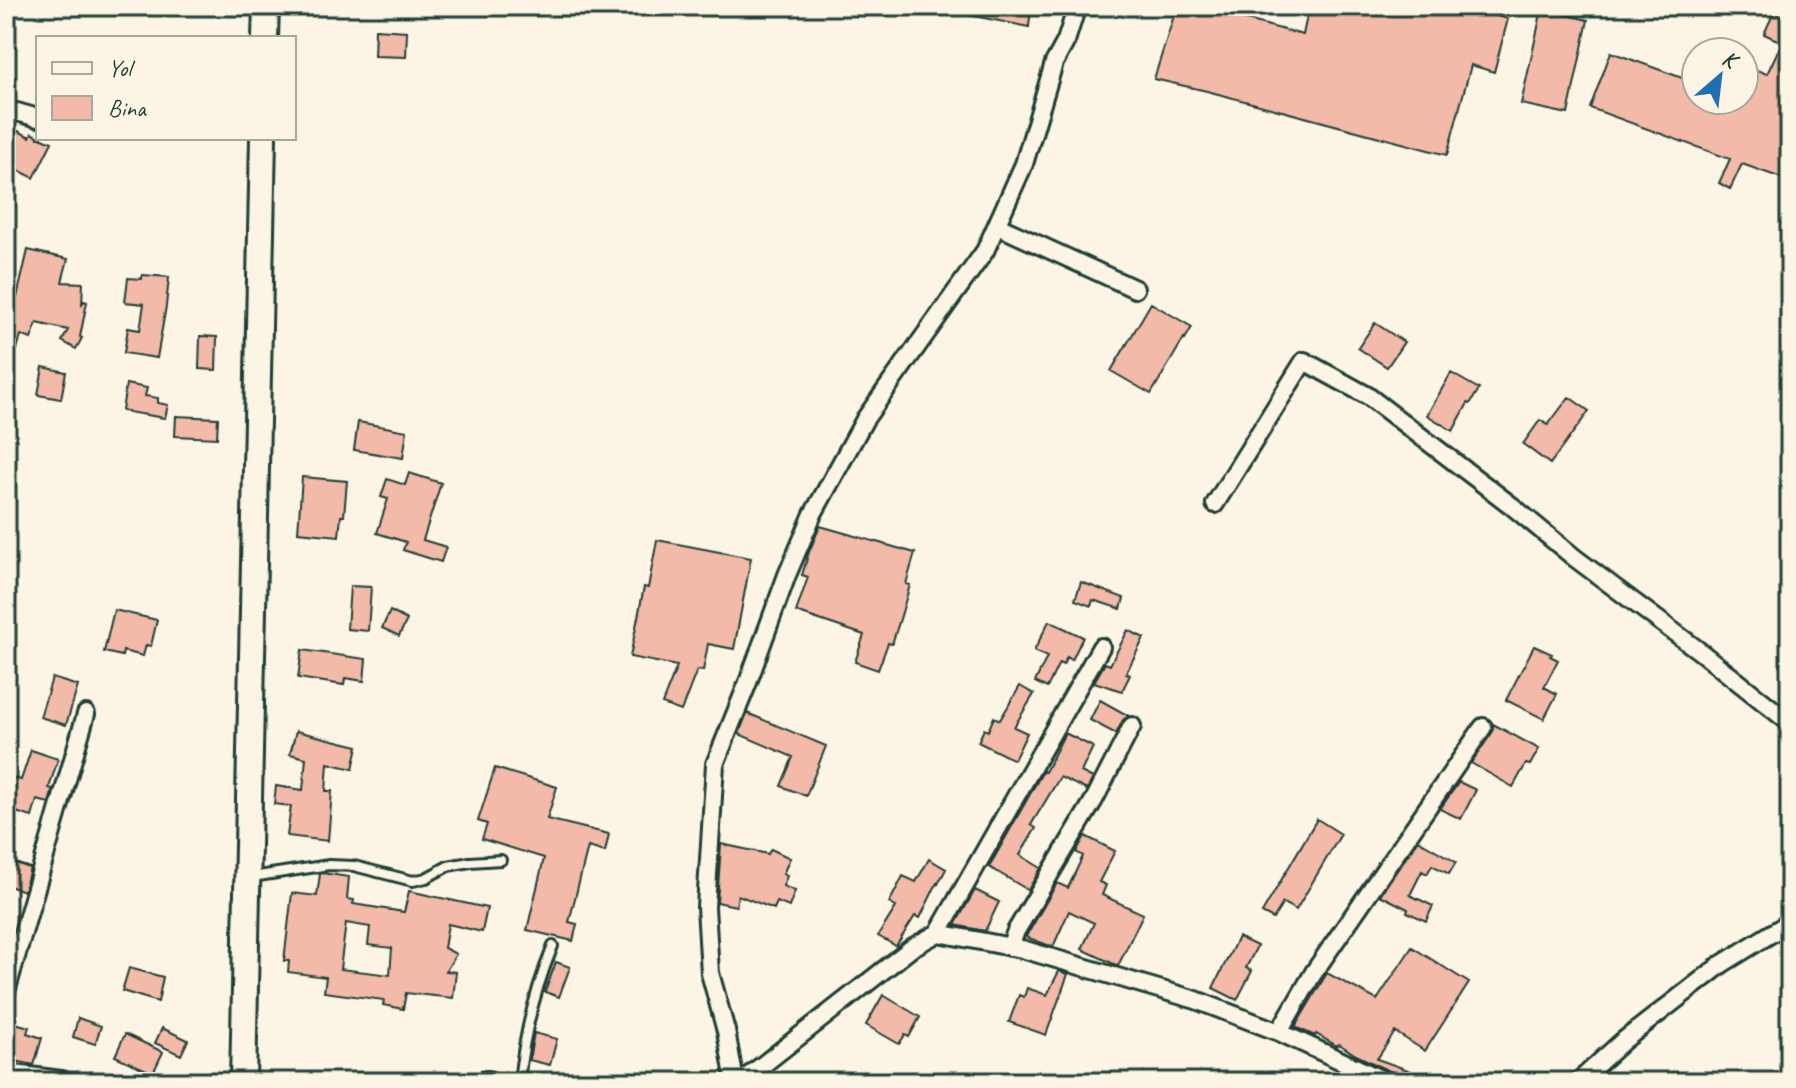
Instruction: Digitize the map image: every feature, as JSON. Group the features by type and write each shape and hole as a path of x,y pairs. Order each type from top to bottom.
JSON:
{"main road":[{"path":"265,36 266,6"},
{"path":"243,1082 263,140"}],"street":[{"path":"735,1082 726,1031 710,973 706,907 715,764 813,514 865,419 985,251 998,226 1024,164 1054,63 1066,41 1077,6"},
{"path":"17,112 36,117"},
{"path":"998,226 1135,289"},
{"path":"1215,504 1304,361 1368,396 1790,723"},
{"path":"741,1082 913,947 938,933 1101,647"},
{"path":"6,992 86,714"},
{"path":"1010,947 1016,931 1094,800 1132,726"},
{"path":"1279,1032 1314,972 1483,727"},
{"path":"1578,1082 1623,1041 1722,964 1790,922"},
{"path":"938,933 1022,949 1196,1000 1279,1032 1387,1082"},
{"path":"6,1075 61,1082"}],"lane":[{"path":"247,878 329,865 354,866 413,881 448,866 501,860"},
{"path":"519,1082 528,1021 539,980 553,946"}],"building":[{"path":"953,6 1031,6 1029,27 953,12"},
{"path":"1177,6 1195,6 1303,35 1309,6 1460,6 1508,19 1494,72 1471,65 1447,155 1154,79"},
{"path":"1542,9 1588,20 1568,114 1521,104"},
{"path":"1774,12 1790,19 1790,181 1742,164 1730,189 1719,183 1730,159 1590,108 1611,52 1680,77 1680,116 1760,116 1760,71 1767,74 1782,42 1764,34"},
{"path":"375,29 407,31 406,57 374,56"},
{"path":"6,125 30,137 32,133 36,135 36,140 52,142 34,178 16,169 6,190"},
{"path":"28,250 68,259 62,282 83,283 82,304 87,302 82,338 76,349 62,341 68,330 37,323 31,339 21,335 10,374 6,374 6,292 17,297"},
{"path":"142,275 169,277 157,358 124,353 128,328 140,330 144,304 125,302 128,278 142,279"},
{"path":"1151,303 1192,327 1151,394 1111,371"},
{"path":"1375,323 1404,342 1387,367 1358,348"},
{"path":"200,336 217,337 216,370 199,369"},
{"path":"43,367 66,372 61,399 38,395"},
{"path":"1451,373 1479,389 1453,431 1427,415"},
{"path":"126,384 147,388 145,396 158,398 158,403 168,405 165,418 122,411"},
{"path":"1569,397 1589,411 1550,464 1523,444 1540,420 1548,425"},
{"path":"176,416 218,418 217,438 175,436"},
{"path":"358,422 407,431 403,458 354,450"},
{"path":"409,473 441,483 423,540 446,547 441,562 403,550 406,542 377,533 388,499 381,497 387,479 405,485"},
{"path":"302,477 347,481 339,536 298,532"},
{"path":"820,526 915,553 900,619 892,644 888,643 878,670 855,662 864,635 796,612 808,577 802,575"},
{"path":"657,540 751,558 734,649 708,644 703,671 697,670 681,711 662,704 677,666 630,657"},
{"path":"1081,582 1124,598 1121,609 1093,600 1091,606 1075,600"},
{"path":"350,586 371,587 368,631 347,629"},
{"path":"114,610 157,620 151,646 146,645 143,656 123,651 122,656 104,652"},
{"path":"390,611 407,620 399,636 382,628"},
{"path":"1049,621 1083,637 1072,660 1067,657 1063,665 1059,663 1047,688 1035,682 1047,657 1034,651"},
{"path":"1128,630 1144,638 1126,673 1130,675 1122,691 1094,682 1105,663 1110,665"},
{"path":"1534,646 1558,660 1544,687 1557,694 1544,719 1506,700"},
{"path":"302,650 366,659 364,681 345,678 344,685 298,678"},
{"path":"52,678 78,686 66,725 40,717"},
{"path":"1020,686 1034,694 1014,727 1027,733 1014,760 978,742 984,729 988,731 994,717 1000,720"},
{"path":"1100,700 1129,716 1123,720 1116,734 1090,720"},
{"path":"747,713 826,746 806,796 781,786 793,757 739,734"},
{"path":"1493,724 1539,749 1513,787 1471,763 1492,733"},
{"path":"296,731 358,746 353,769 328,763 326,791 332,791 328,841 287,836 291,806 274,804 276,786 303,790 306,758 290,754"},
{"path":"1065,733 1093,747 1081,772 1093,778 1087,790 1060,777 1031,825 1036,828 1020,855 1041,868 1028,890 989,867"},
{"path":"31,750 58,759 49,788 53,789 49,803 37,800 32,817 6,809 6,776 21,780"},
{"path":"495,768 557,787 547,819 609,834 605,852 588,847 569,922 577,924 573,941 527,930 544,858 482,839 487,824 478,821"},
{"path":"1459,782 1476,790 1461,819 1440,809"},
{"path":"1317,819 1341,834 1296,910 1283,903 1273,919 1262,913"},
{"path":"1085,836 1115,851 1099,882 1106,885 1102,895 1143,914 1118,966 1082,949 1094,923 1069,911 1053,947 1026,937 1057,883 1068,888 1083,856 1076,852"},
{"path":"1418,840 1456,862 1449,874 1432,865 1427,874 1422,871 1410,895 1433,906 1426,921 1380,895"},
{"path":"721,844 768,854 771,849 790,858 783,874 787,876 783,886 795,891 789,907 777,902 774,909 738,895 736,906 717,902"},
{"path":"929,859 946,869 920,918 915,916 896,946 878,936 896,907 889,903 903,876 916,882"},
{"path":"6,860 30,868 24,891 6,885"},
{"path":"320,874 349,877 347,899 354,900 353,904 404,912 409,891 487,908 482,932 448,924 444,948 456,954 446,971 456,972 453,998 406,993 403,1009 383,1005 384,1000 324,992 326,977 288,972 289,961 284,961 292,893 317,896","holes":["346,923 370,927 368,945 392,948 390,975 340,969"]},
{"path":"975,890 999,902 985,931 955,925"},
{"path":"1238,937 1257,946 1246,968 1252,971 1237,1000 1213,988"},
{"path":"1412,947 1469,983 1425,1051 1395,1032 1377,1059 1411,1071 1406,1082 1398,1082 1392,1072 1339,1044 1337,1046 1295,1027 1327,973 1377,1000"},
{"path":"556,962 570,967 559,997 545,992"},
{"path":"129,968 163,977 158,1002 122,991"},
{"path":"1059,971 1068,974 1046,1035 1009,1022 1019,995 1024,997 1027,988 1047,995"},
{"path":"883,995 920,1017 909,1037 905,1035 899,1044 866,1025"},
{"path":"78,1018 101,1026 95,1044 73,1037"},
{"path":"15,1023 29,1027 27,1033 42,1038 34,1065 6,1059"},
{"path":"162,1028 188,1040 181,1055 155,1043"},
{"path":"534,1033 557,1039 550,1065 529,1060"},
{"path":"125,1034 163,1052 153,1073 115,1056"}]}
